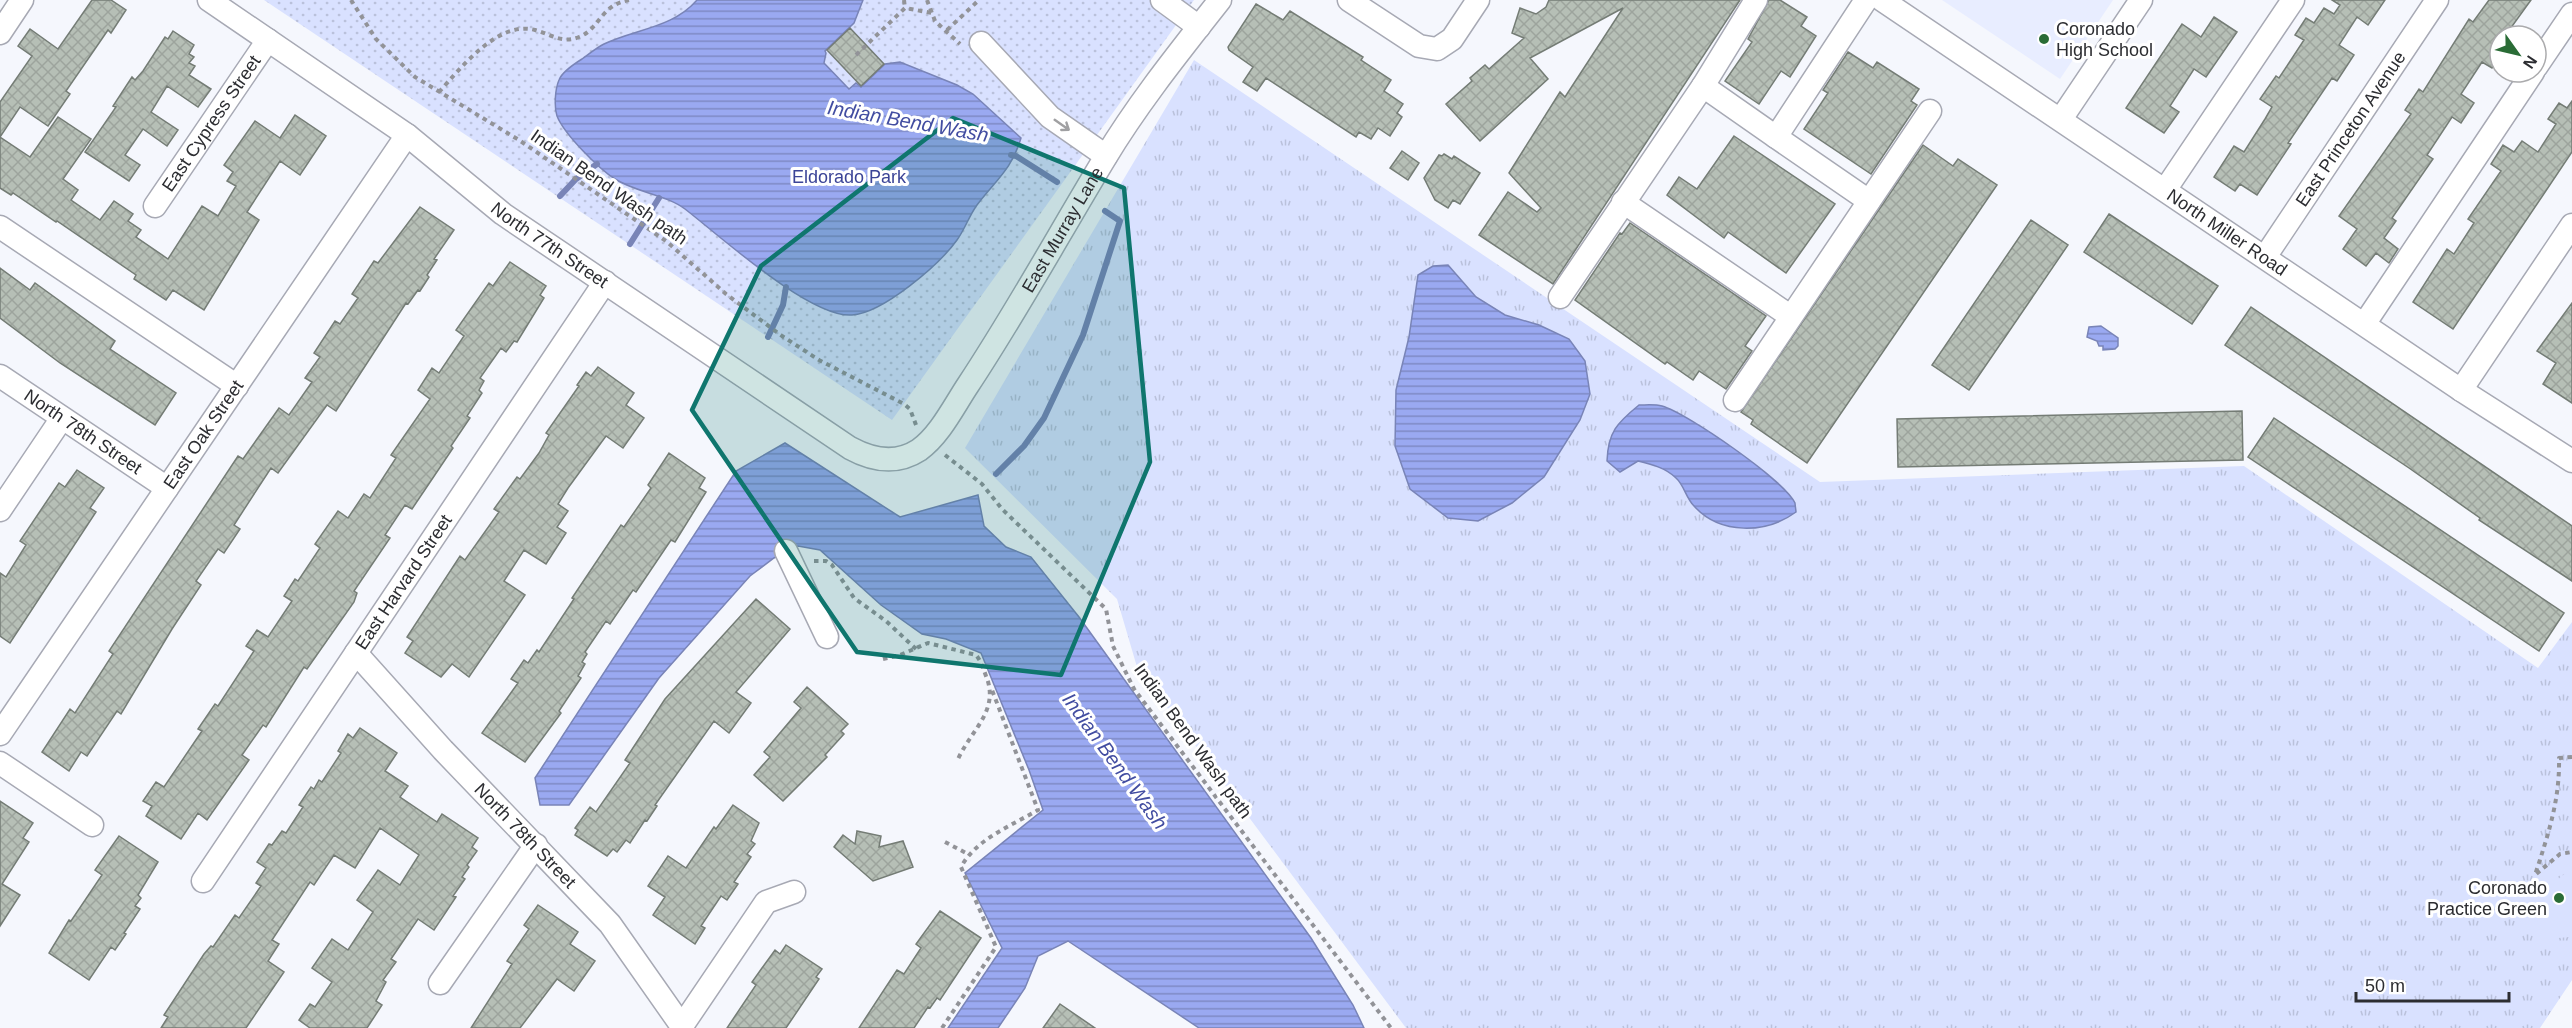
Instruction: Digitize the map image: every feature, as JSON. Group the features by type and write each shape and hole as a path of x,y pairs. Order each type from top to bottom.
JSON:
{"street":[{"path":"0,33 22,0"},
{"name":"North 77th Street","path":"208,0 407,135 503,214 850,448 866,457 880,459 905,456"},
{"path":"1162,0 1199,27"},
{"name":"East Murray Lane","path":"905,456 928,442 953,407 1019,306 1106,156 1220,0"},
{"path":"1349,0 1419,46 1437,49 1452,39 1478,0"},
{"path":"1560,297 1703,86 1756,0"},
{"path":"1776,137 1866,0"},
{"name":"North Miller Road","path":"1882,0 2365,323 2461,390 2569,452"},
{"path":"2061,119 2141,0"},
{"path":"2165,190 2293,0"},
{"name":"East Princeton Avenue","path":"2265,257 2437,0"},
{"path":"2548,49 2572,14"},
{"name":"East Cypress Street","path":"155,206 268,40"},
{"path":"981,43 1050,117 1106,156"},
{"path":"2365,323 2525,84"},
{"path":"1703,86 1869,201"},
{"path":"1735,400 1790,315 1930,111"},
{"name":"East Oak Street","path":"0,734 407,135"},
{"path":"1623,202 1790,315"},
{"path":"2461,390 2572,225"},
{"path":"0,227 237,386"},
{"name":"East Harvard Street","path":"202,881 605,282"},
{"name":"North 78th Street","path":"0,376 167,488"},
{"path":"0,510 62,418"},
{"path":"790,561 827,637"},
{"name":"North 78th Street","path":"356,653 443,750 610,924 682,1027"},
{"path":"0,763 93,825"},
{"path":"440,983 536,845"},
{"path":"682,1027 766,902 794,892"}],"path":[{"name":"Indian Bend Wash path","path":"351,0 376,39 415,77 519,140 666,241 726,294 782,336 819,360 904,404 910,409 917,428"},
{"path":"439,92 481,47 502,34 526,28 563,40 579,37 617,2 629,0"},
{"path":"904,0 906,8"},
{"path":"947,30 979,0"},
{"path":"906,8 932,13"},
{"path":"856,56 906,8"},
{"name":"Indian Bend Wash path","path":"945,455 982,484 1002,509 1106,609 1113,646 1134,689 1391,1028"},
{"path":"790,561 826,561 832,565 854,598 886,621 916,649"},
{"path":"883,659 928,643 976,655 992,690 1038,810 980,844 968,854 961,867 996,947 942,1028"},
{"path":"957,759 989,707 992,690"},
{"path":"2572,757 2559,758 2560,785 2554,819 2535,875 2560,854 2572,852"},
{"path":"945,842 968,854"}],"highlighted area":[{"path":"953,118 1124,188 1150,462 1061,675 857,652 692,410 761,266"}],"shaded area":[{"name":"Coronado High School","path":"1942,0 2113,0 2060,79"}],"green space":[{"name":"Eldorado Park","path":"264,0 1194,0 892,420"},
{"path":"1194,60 1820,482 2244,466 2538,668 2572,622 2572,980 2540,1028 1406,1028 1137,667 1117,599 965,448"},
{"name":"Coronado Practice Green","path":"2572,870 2572,934 2569,937 2558,938 2539,927 2537,920 2541,905 2549,891 2559,878"}],"water":[{"path":"697,0 863,0 854,23 825,51 824,63 849,89 856,83 861,87 885,64 900,62 957,85 973,94 1021,138 1003,174 977,205 957,240 924,274 894,297 865,312 852,315 834,312 813,304 766,273 678,204 632,187 608,174 591,159 561,123 557,116 555,103 559,80 565,71 601,46 677,17"},
{"path":"1448,265 1476,297 1505,315 1539,325 1569,339 1585,361 1590,394 1580,420 1544,477 1512,503 1478,521 1448,518 1410,489 1395,446 1396,390 1409,337 1418,275 1433,266"},
{"path":"2101,326 2118,338 2118,346 2115,349 2103,350 2103,346 2099,346 2097,341 2087,337 2089,327"},
{"path":"1639,405 1662,406 1712,434 1773,479 1795,503 1796,512 1771,524 1757,527 1730,526 1705,515 1691,503 1679,481 1663,469 1638,461 1620,472 1607,461 1609,443 1619,423"},
{"path":"785,443 900,517 978,495 984,526 1006,547 1031,557 1079,617 1311,938 1353,1005 1364,1028 1199,1028 1068,941 1038,956 1025,988 998,1028 948,1028 1002,948 965,873 1043,810 981,653 946,639 922,634 881,605 820,550 798,546 774,558 750,576 659,678 569,805 540,805 535,778 736,471"}],"building":[{"path":"92,0 111,0 126,10 111,33 108,30 66,91 70,94 48,126 20,107 0,137 0,102 32,56 18,46 30,29 58,49"},
{"path":"1549,0 1740,0 1553,284 1479,235 1508,192 1537,212 1541,208 1509,173 1560,92 1565,97 1623,8 1530,58 1548,79 1480,141 1446,104 1472,81 1470,78 1485,65 1489,69 1524,38 1512,33 1520,8 1536,14 1546,7"},
{"path":"1769,0 1780,0 1807,17 1801,26 1816,36 1790,77 1781,71 1759,104 1725,81 1752,42 1748,39"},
{"path":"2332,0 2385,0 2368,25 2357,17 2339,45 2354,55 2337,81 2332,78 2288,143 2291,144 2257,195 2240,184 2235,191 2214,177 2234,146 2244,152 2272,107 2260,99 2276,76 2279,78 2304,40 2295,35 2306,18 2314,23 2324,8 2334,14 2340,5"},
{"path":"2489,0 2531,0 2514,24 2488,24 2488,66 2482,62 2461,94 2474,103 2461,123 2452,117 2427,155 2433,159 2392,218 2396,221 2384,238 2398,249 2389,263 2376,253 2366,266 2343,249 2357,229 2339,216 2411,114 2405,110 2419,89 2423,92 2469,19 2473,22"},
{"path":"1256,4 1283,20 1290,11 1363,57 1361,60 1391,80 1384,91 1403,104 1397,113 1402,117 1390,136 1378,128 1371,139 1359,132 1356,137 1266,78 1257,91 1243,82 1253,67 1228,47"},
{"path":"2214,17 2237,32 2206,77 2194,69 2170,106 2179,112 2164,133 2126,108 2182,24 2201,37"},
{"path":"850,28 884,64 861,86 827,50"},
{"path":"173,31 194,45 189,54 194,57 189,63 195,66 189,75 211,89 198,107 167,86 151,112 178,130 167,146 143,129 125,155 140,165 129,181 85,152 116,107 113,106 132,77 135,80 165,37 168,39"},
{"path":"1848,52 1873,68 1877,62 1919,89 1911,101 1917,105 1871,174 1804,129 1828,93 1823,90"},
{"path":"2572,101 2572,152 2453,329 2413,302 2447,249 2454,254 2474,223 2468,219 2501,171 2491,164 2503,145 2514,152 2522,141 2538,152 2556,124 2548,119 2559,103 2567,108"},
{"path":"295,115 326,136 300,175 280,161 247,212 259,220 204,310 173,290 166,300 134,279 136,275 57,221 13,193 11,195 0,188 0,137 30,157 58,117 91,139 63,179 78,190 71,200 100,220 114,201 133,214 128,221 141,230 136,237 168,259 202,206 218,216 236,186 227,181 233,172 224,165 255,121 280,138"},
{"path":"1734,136 1835,204 1786,273 1728,232 1724,238 1667,195 1679,177 1697,189"},
{"path":"1923,145 1953,166 1958,159 1997,185 1807,463 1751,424 1753,420 1741,412"},
{"path":"1402,151 1419,163 1408,180 1390,168"},
{"path":"1444,154 1452,159 1454,156 1480,173 1460,204 1453,200 1448,208 1435,200 1424,178 1439,155"},
{"path":"420,207 454,230 434,259 437,260 427,275 429,277 420,291 418,290 408,304 406,303 336,411 327,405 278,473 271,468 234,525 240,529 224,553 218,549 196,581 201,585 121,714 117,711 87,756 81,752 69,771 42,752 70,709 75,713 113,654 109,651 238,456 243,459 279,408 289,415 312,382 305,378 320,357 314,353 335,321 340,324 358,298 352,294 374,261 378,263"},
{"path":"2109,214 2218,286 2192,324 2084,252"},
{"path":"2031,220 2068,245 1969,390 1932,365"},
{"path":"1630,223 1766,316 1745,346 1752,351 1726,389 1699,371 1693,380 1667,362 1665,364 1575,300 1620,233 1622,234"},
{"path":"510,262 546,286 540,295 544,298 517,342 514,341 506,352 501,348 480,378 484,381 479,390 482,393 467,416 470,418 451,446 453,448 412,509 405,505 385,535 390,538 354,591 357,593 354,602 307,669 304,667 266,727 263,725 242,755 249,760 207,820 198,813 181,839 146,816 152,806 143,801 156,782 164,787 202,731 198,729 215,704 218,706 254,651 246,646 257,630 268,637 292,601 284,596 295,579 298,581 320,548 315,544 338,511 348,518 364,494 370,498 396,458 391,455 430,399 418,390 432,368 439,373 464,336 456,330 489,283 493,286"},
{"path":"0,268 30,290 35,283 115,341 110,349 176,393 155,425 60,363 0,318"},
{"path":"2572,303 2572,403 2543,384 2556,363 2537,351"},
{"path":"2251,307 2572,526 2572,581 2479,520 2480,518 2409,468 2225,345"},
{"path":"598,367 634,393 626,405 644,418 623,448 606,436 568,488 558,504 568,511 557,527 566,533 546,564 524,550 504,581 525,595 469,677 452,664 441,677 405,653 413,641 407,637 460,556 465,560 499,512 494,509 517,477 520,479 539,453 549,435 546,433 579,386 577,385 586,372 591,376"},
{"path":"2242,411 2243,460 1898,467 1897,419"},
{"path":"2274,418 2564,613 2539,651 2248,457"},
{"path":"669,453 705,478 699,488 706,492 675,542 671,540 636,592 633,590 610,624 606,621 585,652 587,654 582,662 585,664 578,676 581,678 559,711 561,713 525,762 482,733 518,683 511,679 524,660 528,663 537,650 539,652 621,525 624,527 651,488 648,485"},
{"path":"77,470 104,488 90,508 96,512 10,643 0,636 0,573 6,577 26,545 20,541 59,483 65,487"},
{"path":"756,599 790,629 736,692 751,703 729,733 714,721 655,805 657,806 647,821 645,820 630,843 626,840 617,852 613,849 607,856 575,835 578,830 575,828 590,807 596,812 630,763 625,760 665,699"},
{"path":"807,687 848,724 841,731 844,734 825,755 827,757 783,801 754,775 770,757 764,752 801,708 794,702"},
{"path":"360,728 397,753 385,771 408,786 400,797 437,822 442,814 478,838 472,847 477,851 467,865 469,867 462,877 465,879 453,896 456,897 434,930 418,919 391,959 396,962 383,980 386,982 376,1001 382,1005 367,1028 310,1028 299,1020 310,1004 315,1007 332,982 312,968 332,939 348,950 373,912 357,900 378,870 400,885 419,855 380,828 355,868 334,855 314,885 310,882 272,940 279,944 268,961 284,972 246,1028 161,1028 168,1017 164,1015 204,954 211,946 213,947 235,915 239,918 261,886 256,883 266,868 257,862 269,844 272,845 282,831 286,833 303,807 299,805 311,787 314,789 319,780 322,782 341,753 338,751 348,734 353,738"},
{"path":"0,801 33,823 23,838 29,842 2,884 20,895 0,926"},
{"path":"733,805 759,823 751,841 755,844 747,854 751,857 734,882 738,884 727,900 721,896 701,926 705,928 695,944 653,915 665,897 648,886 668,856 686,868 714,827 716,829"},
{"path":"857,831 881,836 879,847 903,841 913,867 873,881 834,847 843,835 855,844"},
{"path":"119,836 158,862 138,895 141,898 135,906 140,909 124,933 126,934 115,950 111,947 89,980 49,953 69,920 71,921 102,875 95,870"},
{"path":"538,905 578,932 570,944 595,961 574,991 557,979 520,1028 471,1028 512,964 507,961 529,929 524,925"},
{"path":"940,911 981,938 940,1000 937,998 930,1008 928,1007 914,1028 859,1028 897,970 904,974 921,948 916,944"},
{"path":"786,945 822,969 816,977 819,979 786,1028 727,1028 756,985 752,982 775,950 780,954"},
{"path":"1060,1004 1095,1028 1043,1028"}],"waterway":[{"name":"Indian Bend Wash","path":"1011,155 1057,182"},
{"path":"560,196 576,179 597,164"},
{"path":"630,244 659,198"},
{"name":"Indian Bend Wash","path":"996,474 1024,446 1044,418 1083,335 1120,221 1105,211"},
{"path":"768,337 783,305 786,287"}],"place":[{"name":"Coronado High School","path":"2044,39"},
{"name":"Coronado Practice Green","path":"2559,898"}]}
